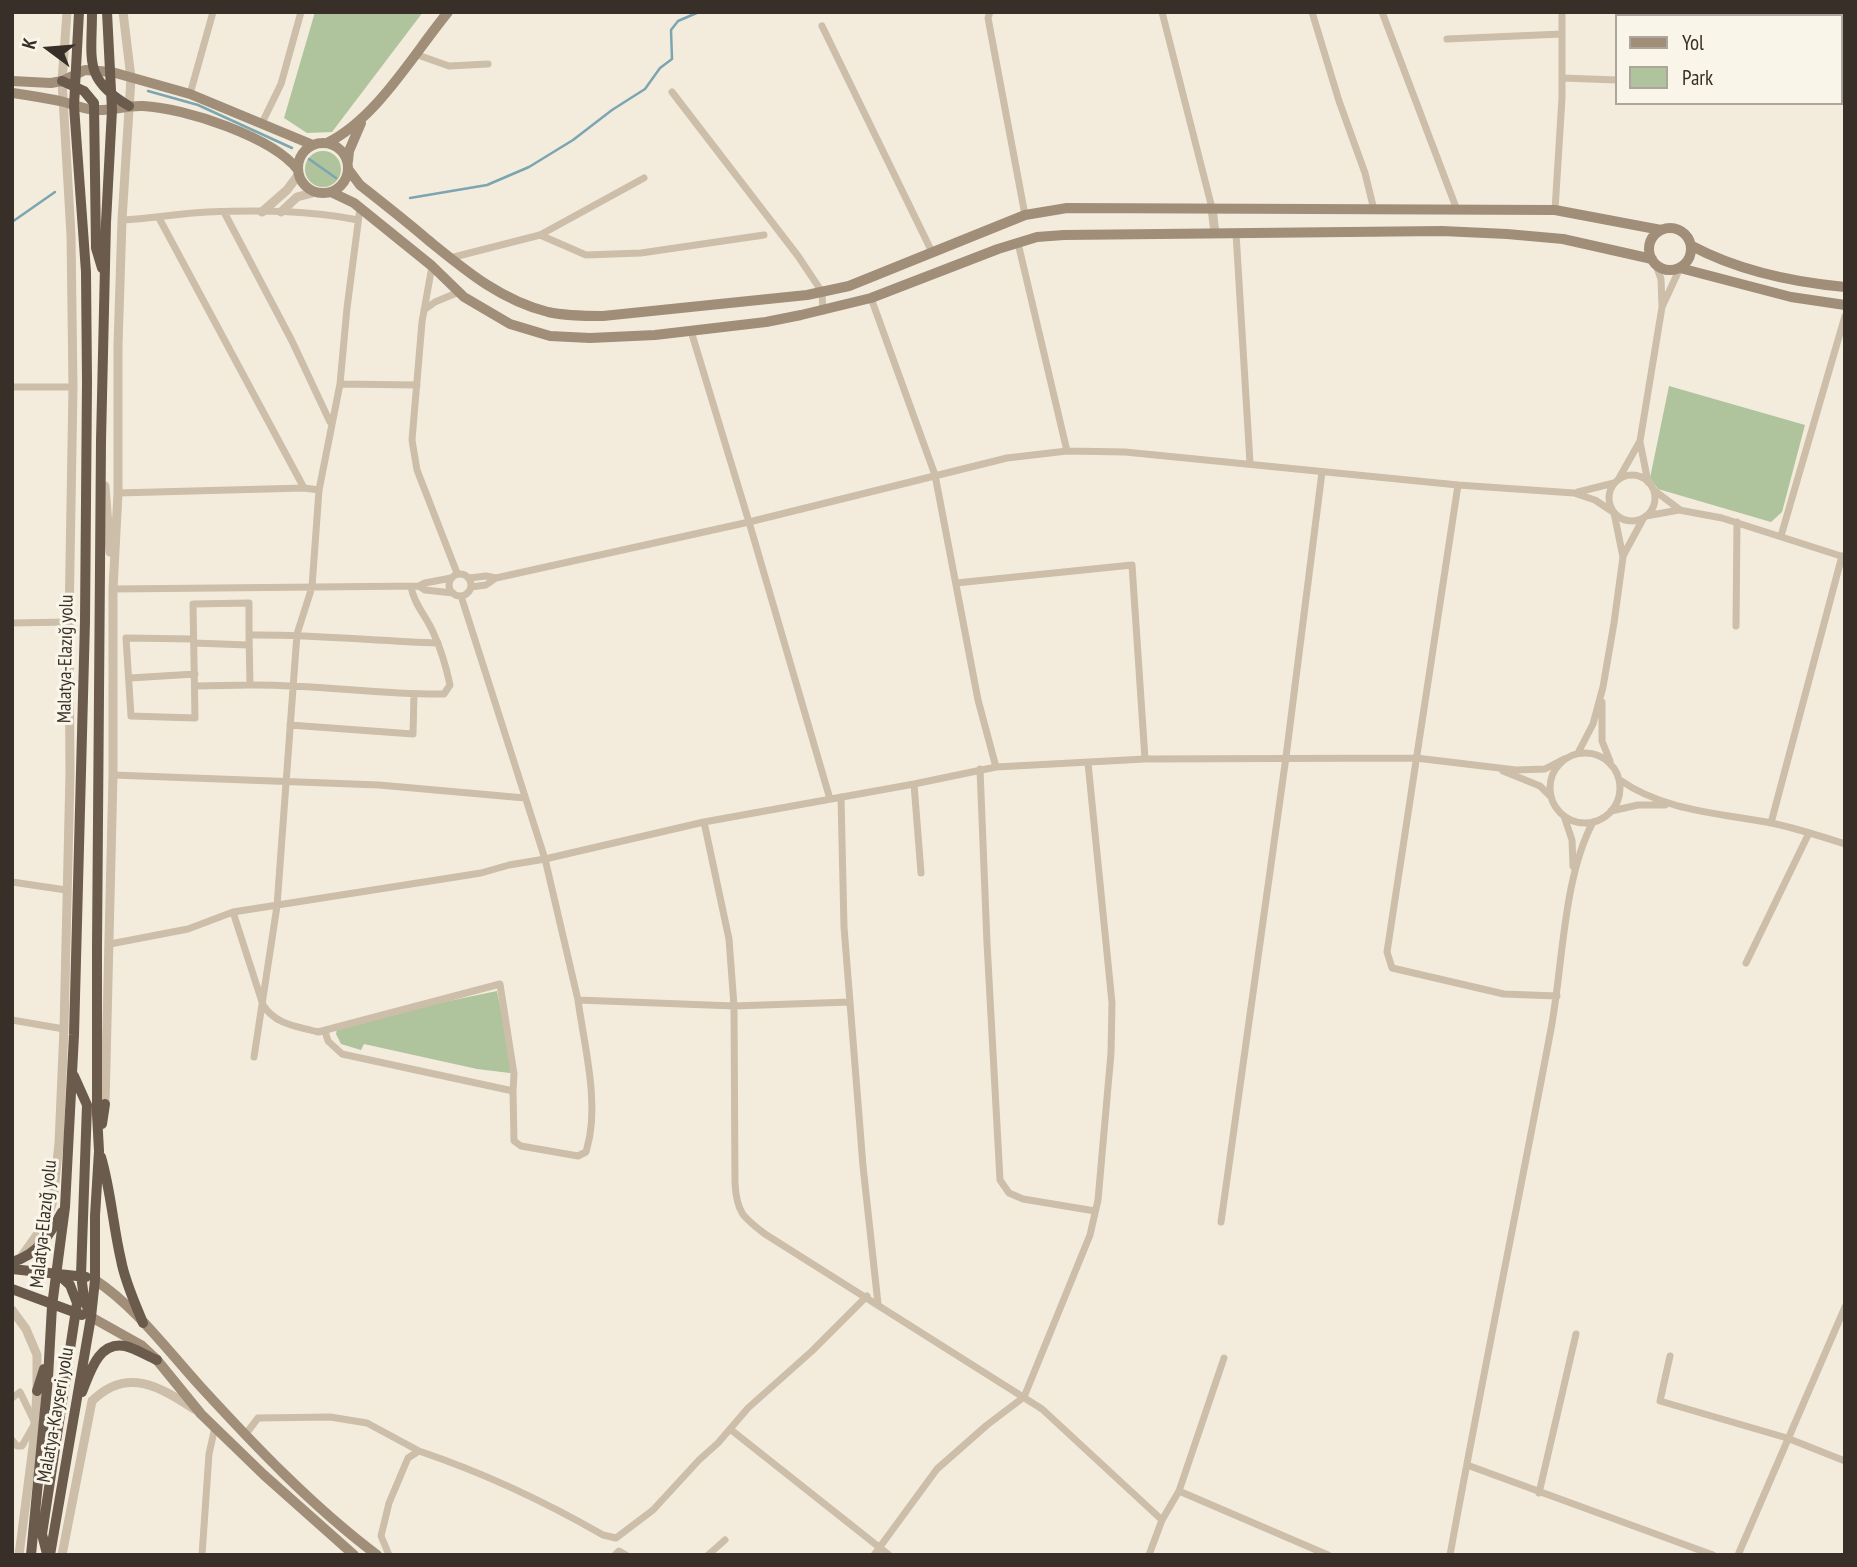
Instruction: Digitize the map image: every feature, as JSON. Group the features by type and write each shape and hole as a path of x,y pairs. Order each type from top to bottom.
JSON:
{"highway":[{"name":"Malatya-Elazığ yolu","path":"49,1353 52,1306 65,1207 72,1074 85,621 86,272 71,109 79,12"},
{"path":"92,12 92,66 96,79 128,106"},
{"name":"Malatya-Elazığ yolu","path":"95,1280 99,1152 97,947 101,441 106,222 112,110 107,12"},
{"path":"92,66 111,68"},
{"path":"62,81 75,86 90,97 95,113 96,248 105,278"},
{"path":"71,109 95,113"},
{"path":"51,1319 91,1317 84,1298 81,1270 87,1105 72,1074"},
{"path":"105,1104 99,1152 109,1183 121,1265 143,1323"},
{"path":"14,1264 43,1244 65,1207"},
{"path":"14,1264 57,1273 95,1266"},
{"path":"81,1270 95,1280"},
{"path":"48,1555 43,1534 77,1303 70,1285 57,1273"},
{"name":"Malatya-Kayseri yolu","path":"48,1555 91,1317 95,1280"},
{"path":"12,1289 75,1318"},
{"path":"73,1414 96,1358 110,1346 125,1346 157,1360"},
{"path":"37,1391 49,1353"},
{"path":"31,1555 49,1353"}],"main road":[{"path":"111,68 131,78 190,94 313,145 327,143 363,119 448,12"},
{"path":"12,81 32,84 62,81 92,66"},
{"path":"12,93 71,109"},
{"path":"95,113 128,106 160,108 223,126 277,150 299,172 305,185 316,192 331,192 347,198 432,266 458,292 485,311 510,324 550,337 590,338 691,331 766,322 823,311 871,298 1018,243 1037,237 1065,234 1442,231 1563,239 1654,262 1667,270 1680,268 1791,297 1845,305"},
{"path":"331,192 343,183 349,151 363,119"},
{"path":"327,143 340,149 360,185 467,272 503,295 548,312 576,316 603,316 821,292 849,286 1025,215 1067,208 1374,211 1555,209 1661,230 1680,230 1692,246 1689,259 1680,268"},
{"path":"299,172 303,154 313,145"},
{"path":"1654,262 1649,246 1655,234 1661,230"},
{"path":"1692,246 1720,261 1780,278 1845,287"},
{"path":"95,1280 110,1290 143,1323 245,1435 356,1539 377,1555"},
{"path":"91,1317 141,1345 157,1360 201,1414 264,1475 354,1555"}],"street":[{"path":"14,1264 46,1222 53,1201 59,1143 64,1029 70,774 69,622 73,387 71,109 62,81 67,12"},
{"path":"105,1104 122,220 131,78 123,12"},
{"path":"190,94 213,12"},
{"path":"262,123 281,85 301,12"},
{"path":"990,12 988,18 1025,215"},
{"path":"1162,12 1212,208 1215,233"},
{"path":"1312,12 1339,101 1365,173 1374,211"},
{"path":"1382,12 1457,210"},
{"path":"1555,209 1562,78 1562,12"},
{"path":"822,26 932,252"},
{"path":"1447,39 1562,34"},
{"path":"415,54 449,66 488,64"},
{"path":"1562,78 1616,80"},
{"path":"672,92 798,256 821,292 823,311"},
{"path":"262,212 287,190 299,172"},
{"path":"450,258 541,235 644,178"},
{"path":"281,212 297,198 316,192"},
{"path":"254,1057 277,906 297,634 312,587 318,490 340,384 360,208"},
{"path":"122,220 224,212 317,213 358,220"},
{"path":"224,212 292,341 330,423"},
{"path":"159,218 304,488"},
{"path":"1236,233 1250,463"},
{"path":"541,235 586,255 641,253 764,235"},
{"path":"1018,243 1066,451"},
{"path":"1654,262 1661,279 1662,307 1640,442 1648,482 1654,491 1679,510"},
{"path":"318,1032 500,984 514,1074 514,1141 521,1146 578,1156 586,1152 591,1136 592,1101 578,1000 545,859 457,594 449,585 454,576 417,470 412,440 432,266"},
{"path":"1662,307 1680,268"},
{"path":"425,310 435,302 458,292"},
{"path":"871,298 936,475 978,700 996,767"},
{"path":"1781,536 1845,316"},
{"path":"691,331 830,799"},
{"path":"340,384 417,385"},
{"path":"12,387 73,387"},
{"path":"101,441 113,589"},
{"path":"1623,557 1609,495 1640,442"},
{"path":"471,587 486,585 496,578 749,522 1007,458 1066,451 1125,452 1458,485 1574,493 1595,500 1624,520 1632,522 1679,510 1737,522 1843,557 1771,823"},
{"path":"1221,1222 1286,757 1322,472"},
{"path":"1574,493 1630,475 1639,476 1648,482"},
{"path":"1458,485 1387,952 1392,968 1432,976 1469,988 1504,994 1557,996"},
{"path":"118,493 304,488 318,490"},
{"path":"1578,753 1593,724 1603,687 1623,557 1653,508 1654,491"},
{"path":"1736,626 1737,522"},
{"path":"956,583 1132,565 1145,759"},
{"path":"113,589 415,587 457,594 467,593 471,587 465,574 415,587"},
{"path":"469,578 496,578"},
{"path":"196,686 293,684 414,695 444,694 450,685 445,661 413,597 415,587"},
{"path":"248,645 194,641 126,638 131,716 195,718 196,686 195,674 194,641 193,604 249,603 250,685"},
{"path":"12,623 69,622"},
{"path":"249,635 297,634 438,643"},
{"path":"130,678 195,674"},
{"path":"1603,687 1602,741 1619,780 1638,793 1673,805 1771,823 1845,844"},
{"path":"290,725 413,734 414,695"},
{"path":"110,944 188,929 233,912 481,873 704,822 996,767 1145,759 1286,757 1416,758 1516,770 1545,768 1578,753 1593,753 1611,764"},
{"path":"1552,799 1551,778 1564,759"},
{"path":"874,1555 937,1469 987,1424 1024,1397 1090,1235 1095,1211 1111,1054 1112,1003 1088,763"},
{"path":"1450,1555 1557,996 1573,874 1572,840 1563,815 1547,791 1493,767"},
{"path":"980,769 986,943 1000,1180 1009,1193 1023,1199 1095,1211"},
{"path":"70,774 76,939"},
{"path":"113,775 379,785 525,798"},
{"path":"1611,811 1618,799 1619,780"},
{"path":"914,784 921,873"},
{"path":"841,797 844,927 878,1304"},
{"path":"1573,874 1585,836 1593,822 1611,811 1638,805 1673,805"},
{"path":"1563,815 1575,821 1593,822"},
{"path":"704,822 729,939 734,1006 737,1206 745,1218 765,1234 867,1296 1060,1423 1162,1520"},
{"path":"1746,963 1809,833"},
{"path":"12,882 66,890"},
{"path":"233,912 263,1005 271,1017 318,1032 325,1031 328,1041 342,1054 513,1091"},
{"path":"578,1000 734,1006 850,1002"},
{"path":"12,1020 64,1029"},
{"path":"245,1435 258,1418 330,1417 367,1423 419,1451 504,1483 603,1535 616,1538 653,1510 748,1408 812,1351 867,1296"},
{"path":"1738,1555 1845,1307"},
{"path":"12,1310 26,1329 37,1355 32,1469 19,1555"},
{"path":"1539,1493 1576,1334"},
{"path":"1670,1356 1660,1401 1787,1438 1845,1461"},
{"path":"1150,1555 1162,1520 1179,1491 1224,1358"},
{"path":"62,1555 88,1415 93,1401 100,1393 123,1383 139,1382 166,1391 201,1414"},
{"path":"12,1398 20,1392 35,1423"},
{"path":"12,1440 17,1446 22,1446 35,1423"},
{"path":"202,1555 209,1454 215,1425"},
{"path":"730,1429 889,1555"},
{"path":"389,1555 381,1536 389,1503 408,1458 419,1451"},
{"path":"1467,1465 1713,1555"},
{"path":"1179,1491 1328,1555"},
{"path":"708,1555 725,1540"},
{"path":"614,1555 619,1551 626,1555"}],"green space":[{"path":"315,12 423,12 332,132 307,133 284,118"},
{"path":"323,151 336,156 341,169 336,182 323,187 310,182 305,169 310,156"},
{"path":"1669,386 1805,425 1782,512 1771,522 1658,489 1650,478"},
{"path":"497,991 513,1068 510,1073 477,1069 364,1044 361,1050 341,1044 336,1034 338,1024"}],"waterway":[{"path":"410,198 487,185 529,167 573,140 645,89 660,68 672,59 671,30 678,21 699,12"},
{"path":"148,91 198,105 292,148"},
{"path":"309,159 336,178"},
{"path":"12,222 55,192"}]}
